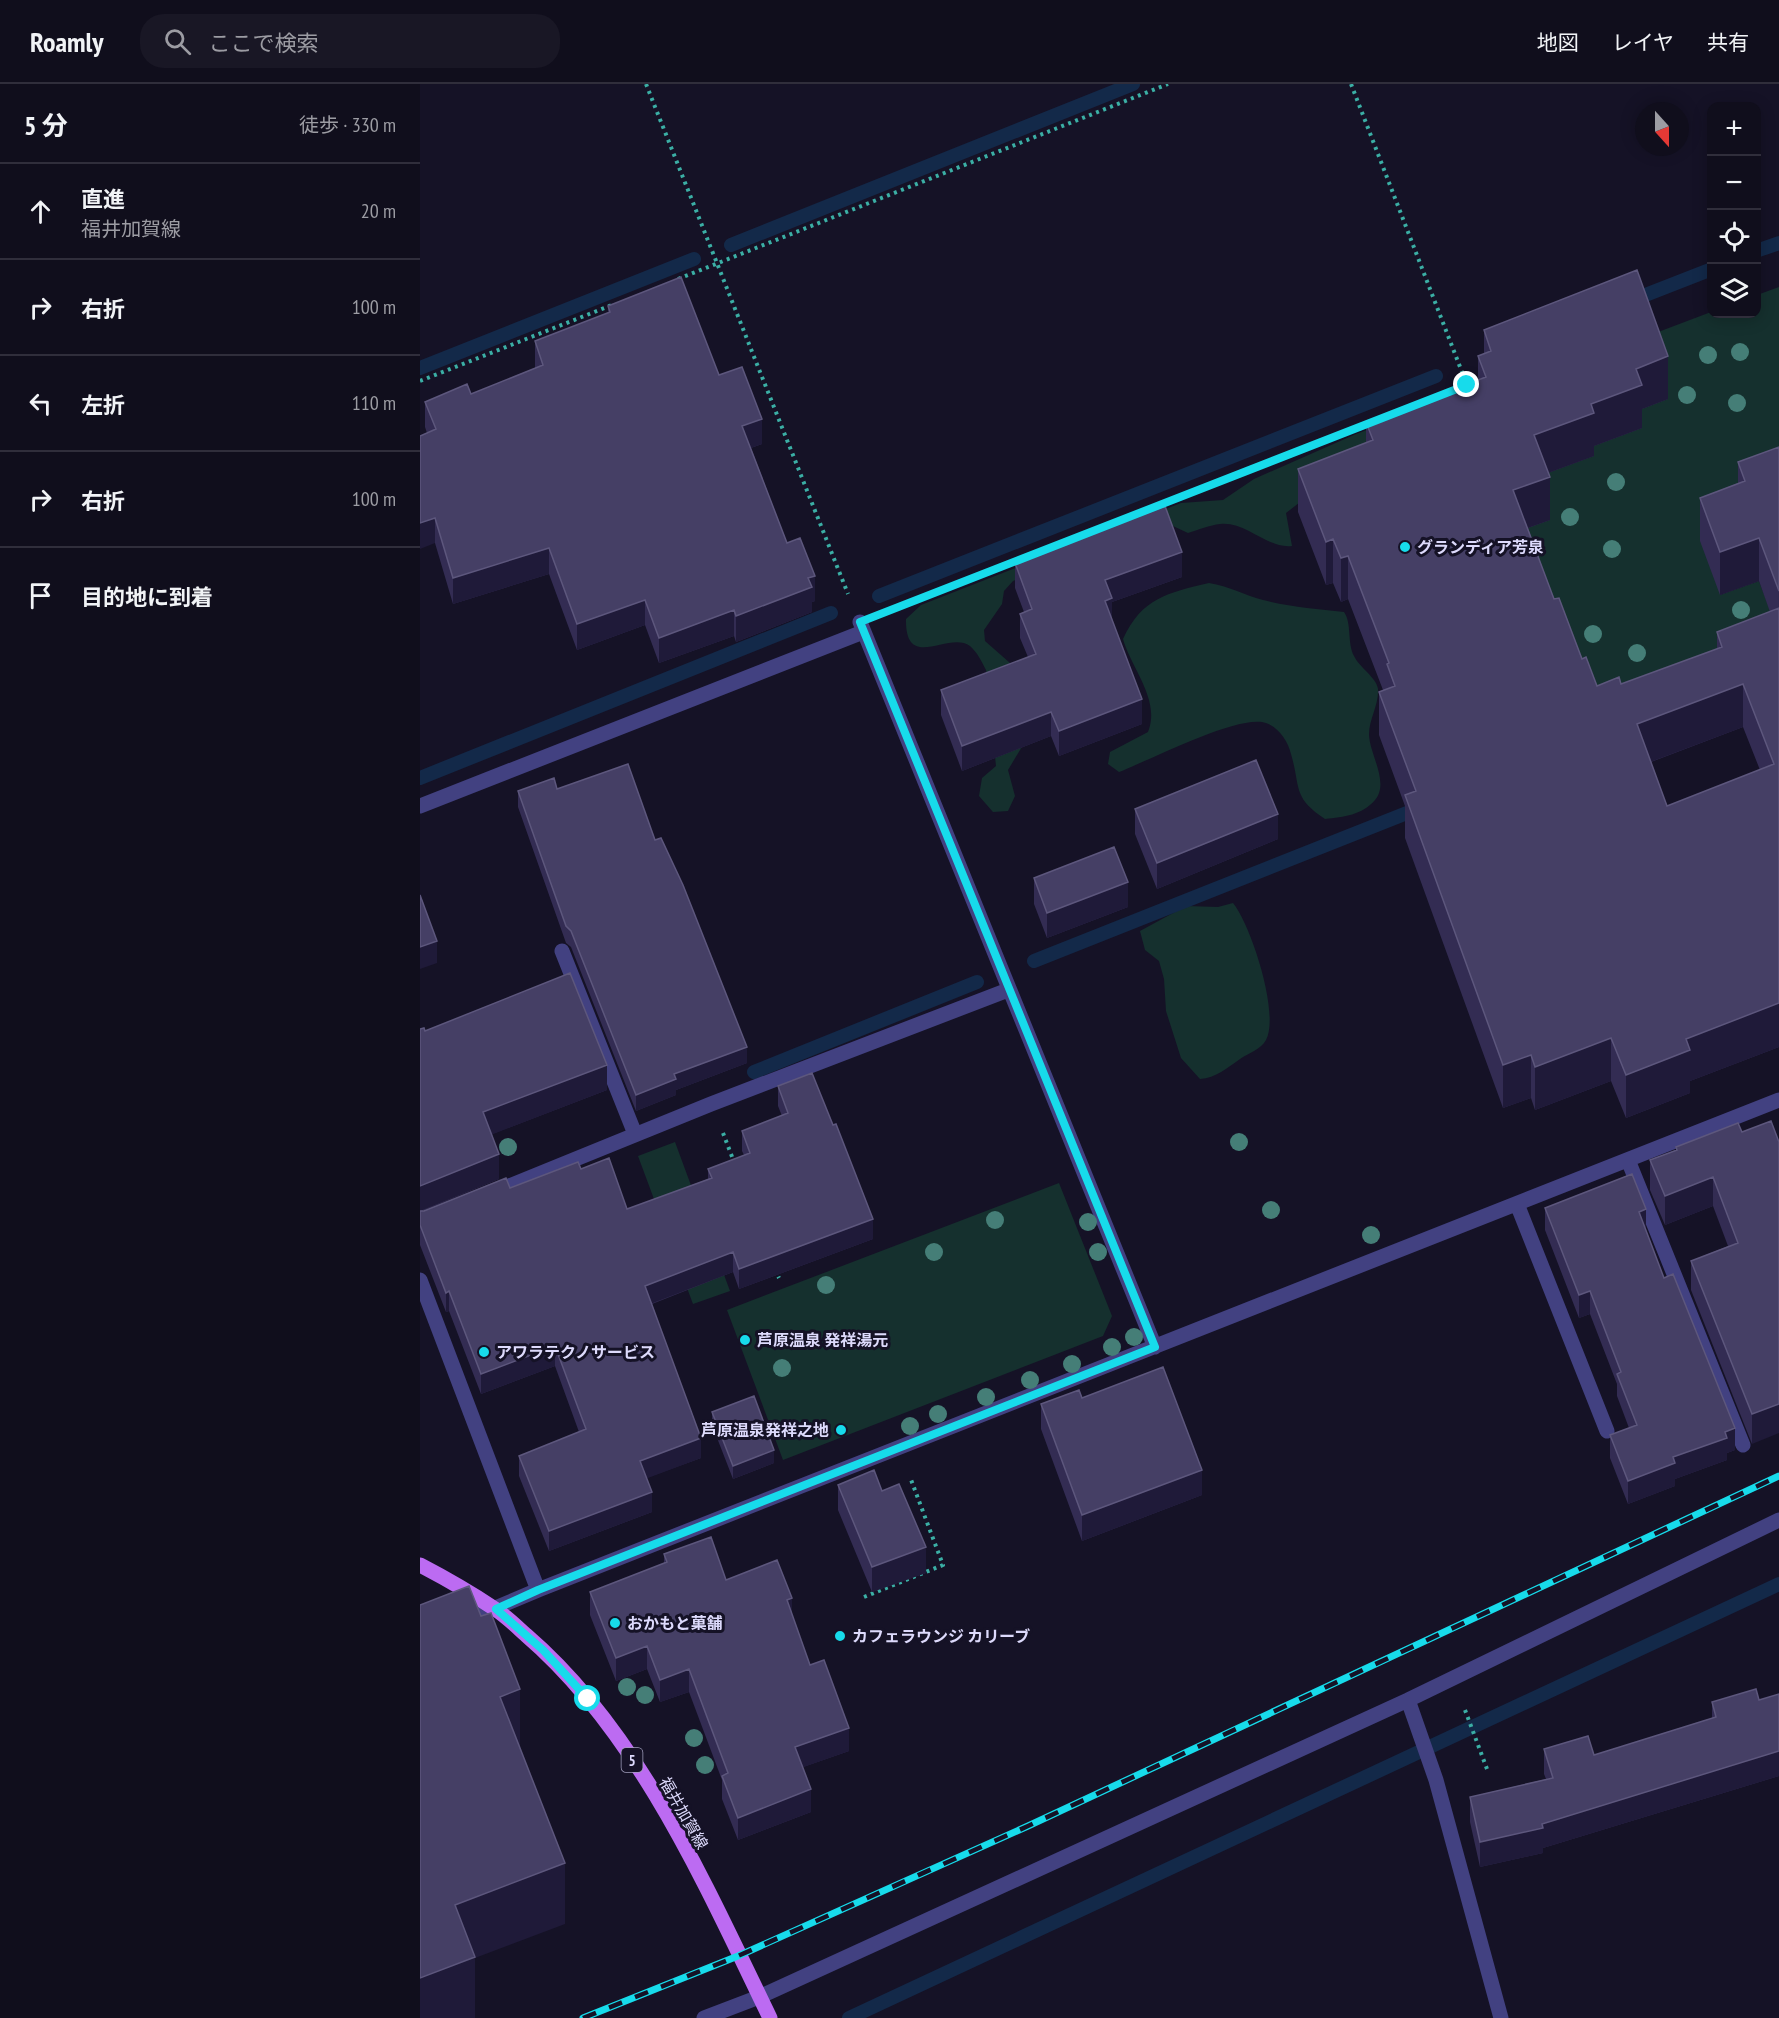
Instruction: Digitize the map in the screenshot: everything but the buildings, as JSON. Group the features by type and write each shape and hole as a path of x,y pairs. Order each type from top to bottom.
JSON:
{"main road":[{"name":"福井加賀線","path":"420,1565 496,1609 567,1673 625,1748 699,1875 770,2018"}],"street":[{"path":"420,806 862,627 1155,1347"},
{"path":"562,951 635,1134"},
{"path":"474,1200 711,1104 1008,990"},
{"path":"453,1626 538,1590 1779,1100"},
{"path":"1628,1160 1743,1445"},
{"path":"1517,1204 1607,1431"},
{"path":"420,1280 538,1590"},
{"path":"704,2018 759,1997 1408,1700 1779,1520"},
{"path":"1408,1700 1436,1780 1501,2018"}],"path":[{"path":"646,84 862,627 1379,419"},
{"path":"673,281 1168,84"},
{"path":"1351,84 1467,385 1456,389"},
{"path":"420,381 618,303"},
{"path":"711,1104 737,1169"},
{"path":"774,1268 778,1278"},
{"path":"864,1597 943,1565 899,1449"},
{"path":"1465,1710 1487,1769"}],"green space":[{"path":"1779,287 1779,490 1720,595 1759,581 1779,634 1621,728 1496,540 1534,478 1593,456 1591,447 1636,412 1645,337 1707,314 1707,318 1761,318 1761,294"},
{"path":"1416,412 1286,513 1292,546 1274,543 1230,524 1220,524 1188,533 1173,526 1152,528 1013,581 1004,591 1002,604 984,630 985,641 1010,663 1016,673 1026,740 1008,770 1015,796 1008,811 993,812 979,796 982,778 996,766 986,670 973,648 961,642 930,647 913,644 908,635 906,619 921,605 1181,503 1223,500 1254,479 1356,434"},
{"path":"1209,583 1273,602 1344,612 1354,656 1375,681 1378,689 1369,734 1380,785 1379,793 1370,805 1346,816 1325,819 1314,811 1299,791 1290,749 1278,731 1266,723 1253,722 1216,731 1119,772 1108,764 1110,752 1148,732 1151,720 1148,696 1123,639 1130,625 1147,606 1157,599"},
{"path":"1233,903 1248,930 1262,970 1269,1011 1269,1028 1266,1040 1258,1048 1216,1075 1200,1079 1181,1058 1166,1011 1164,979 1159,961 1145,950 1140,931 1186,906 1218,907"},
{"path":"675,1142 730,1291 693,1304 638,1156"},
{"path":"1059,1183 1112,1316 1103,1336 783,1460 727,1310"}],"waterway":[{"path":"731,245 1133,84"},
{"path":"1761,249 1779,243"},
{"path":"420,368 694,259"},
{"path":"1630,301 1707,271"},
{"path":"879,596 1436,376"},
{"path":"420,778 831,613"},
{"path":"1034,961 1422,807"},
{"path":"754,1072 977,982"},
{"path":"849,2018 1779,1584"}],"railway":[{"path":"583,2018 738,1956 1028,1826 1779,1476"}],"place":[{"name":"グランディア芳泉","path":"1405,547"},
{"name":"芦原温泉 発祥湯元","path":"745,1340"},
{"name":"アワラテクノサービス","path":"484,1352"},
{"name":"芦原温泉発祥之地","path":"841,1430"},
{"name":"おかもと菓舗","path":"615,1623"},
{"name":"カフェラウンジ カリーブ","path":"840,1636"}],"route":[{"path":"588,1699 567,1673 496,1609 538,1590 1155,1347 860,622 1467,385"}]}
